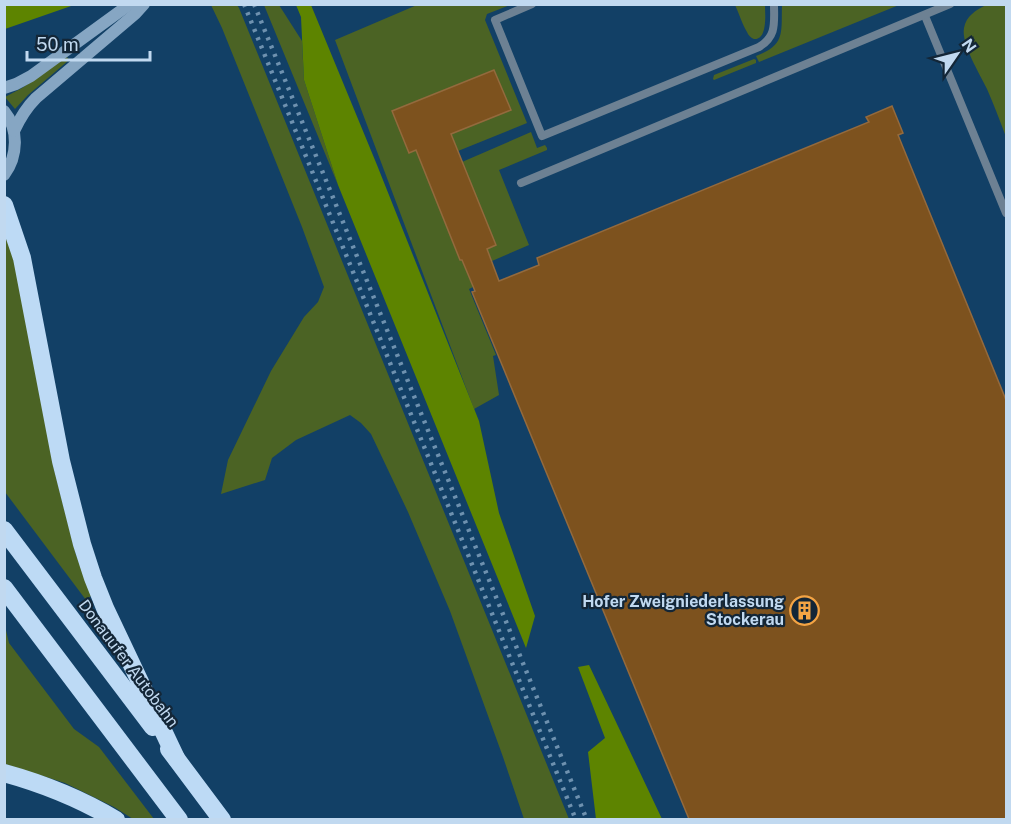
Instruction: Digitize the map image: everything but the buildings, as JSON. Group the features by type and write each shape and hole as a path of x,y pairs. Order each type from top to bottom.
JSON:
{"highway":[{"path":"4,205 22,258 61,461 82,544 105,608 177,758"},
{"name":"Donauufer Autobahn","path":"4,530 222,819"},
{"path":"4,588 179,819"},
{"path":"4,773 60,791 116,819"}],"main road":[{"path":"4,88 31,76 130,4"},
{"path":"14,131 19,119 36,98 144,4"},
{"path":"4,111 14,131 15,144 14,157 4,175"}],"lane":[{"path":"532,4 495,20 542,136 759,47 771,36 774,27 774,4"},
{"path":"521,183 950,4"},
{"path":"925,16 1006,213"}],"green space":[{"path":"5,4 74,4 74,5 5,29"},
{"path":"782,4 899,5 759,62 756,56 773,47 780,36"},
{"path":"211,5 237,5 239,8 569,819 524,819 450,611 408,512 371,434 361,423 350,415 296,440 272,458 265,480 221,494 228,460 271,371 304,317 318,302 324,287 302,227"},
{"path":"264,5 279,5 302,41 304,80 338,185"},
{"path":"296,5 311,5 479,421 499,513 535,616 526,648 338,185 304,80 301,17"},
{"path":"417,5 510,5 487,14 485,20 527,123 458,151 451,134 510,110 494,70 392,111 409,153 416,150 473,287 469,289 496,355 493,356 499,395 474,409 335,40"},
{"path":"735,5 765,5 765,25 762,35 754,39 748,34"},
{"path":"986,5 1006,5 1006,137 965,42 965,24 975,11"},
{"path":"67,57 69,60 15,109 5,97 22,88"},
{"path":"754,59 756,63 713,79 714,75"},
{"path":"531,132 537,148 545,145 547,150 499,170 529,245 492,261 487,249 496,245 462,162"},
{"path":"4,228 14,255 54,469 76,555 92,595 86,600 5,492"},
{"path":"5,626 9,643 74,729 99,747 154,819 133,819 65,783 5,764"},
{"path":"589,665 662,819 596,819 588,752 605,738 578,667"}],"railway":[{"path":"244,4 576,820"},
{"path":"254,4 587,820"}],"place":[{"name":"Hofer Zweigniederlassung Stockerau","path":"805,610"}]}
